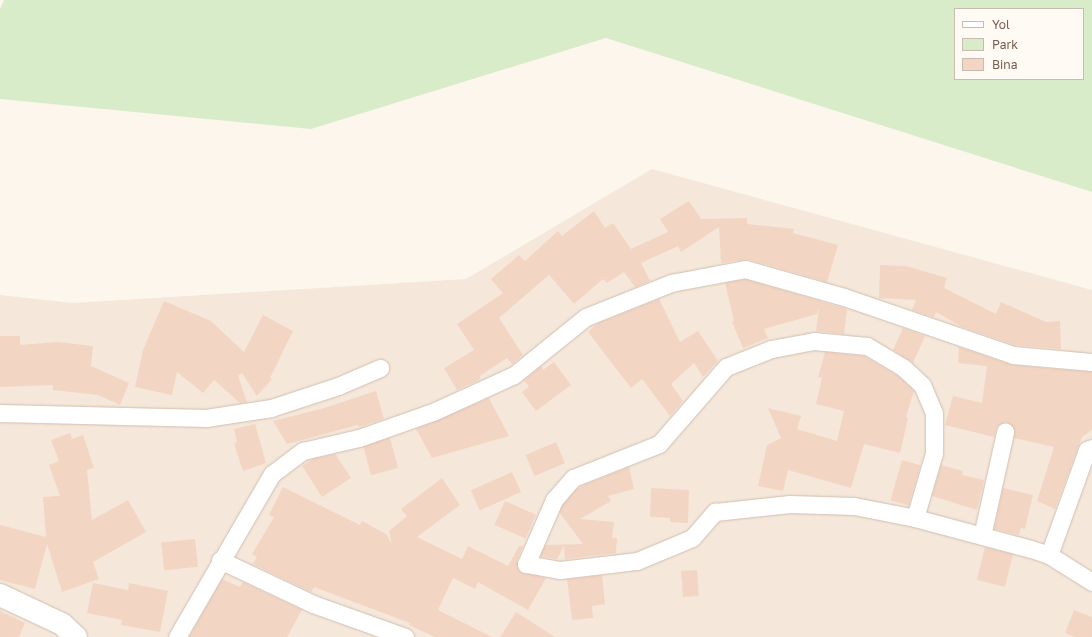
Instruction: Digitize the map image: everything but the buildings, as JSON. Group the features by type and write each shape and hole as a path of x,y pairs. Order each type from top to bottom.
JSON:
{"street":[{"path":"177,637 220,560 272,474 302,451 359,438 433,412 514,375 586,317 671,283 745,269 844,297 1014,355 1092,362"},
{"path":"915,518 934,453 934,413 922,385 904,368 867,346 814,341 771,349 726,367 659,444 573,478 554,500 526,564 560,570 637,561 692,538 716,512 790,504 854,506 915,518 1050,555 1092,582"},
{"path":"0,413 206,418 271,408 338,386 380,368"},
{"path":"982,536 1005,432"},
{"path":"1050,555 1087,450 1092,448"},
{"path":"220,560 313,604 406,637"},
{"path":"0,595 62,624 76,637"}],"shaded area":[{"path":"652,169 1092,290 1092,637 0,637 0,295 73,303 466,279"}],"green space":[{"path":"4,0 1092,0 1092,192 606,38 311,129 0,99 0,9"}]}
